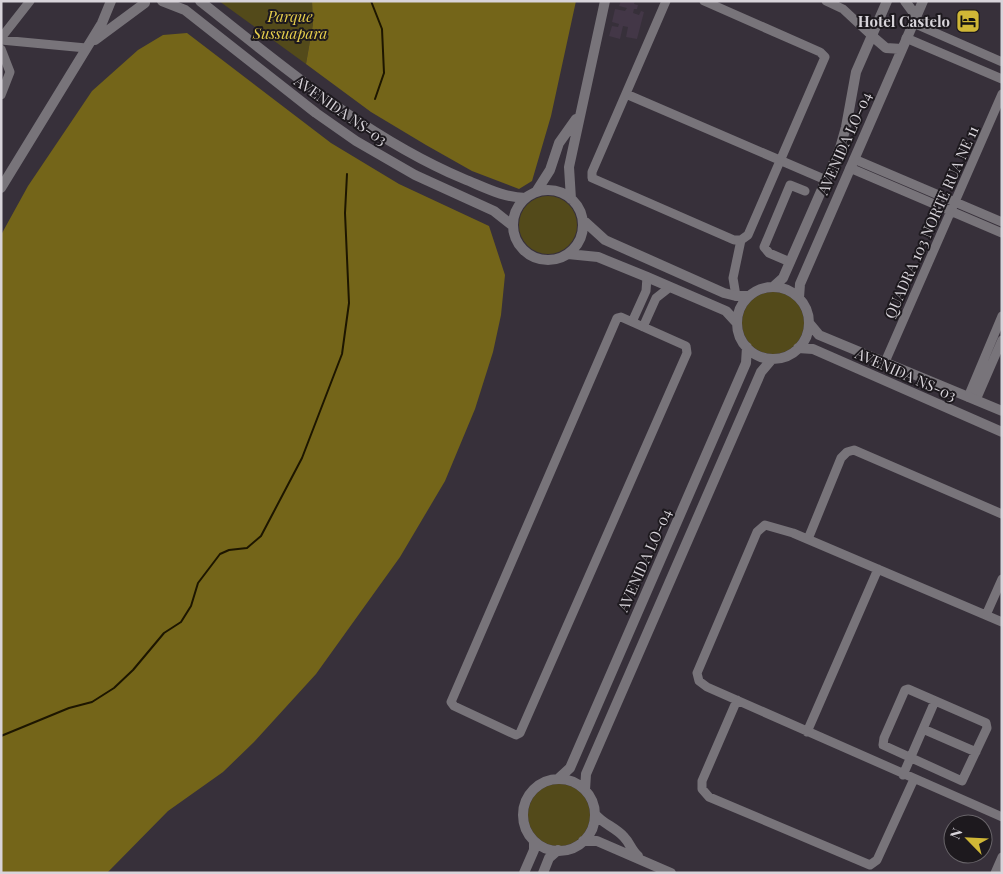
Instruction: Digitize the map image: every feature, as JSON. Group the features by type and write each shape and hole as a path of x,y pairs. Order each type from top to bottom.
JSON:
{"street":[{"path":"1,39 30,1"},
{"path":"1,188 105,17 111,1"},
{"name":"AVENIDA NS-03","path":"162,1 187,12 316,113 356,141 415,175 494,211 513,226 519,245 532,256 549,260 568,254 598,257 647,277 726,311 737,323 740,336 747,347"},
{"name":"AVENIDA NS-03","path":"200,1 315,92 368,129 448,172 496,192 526,198"},
{"path":"571,199 569,168 605,1"},
{"path":"666,1 592,172 592,178 734,240 741,240 748,235 824,61 823,54 704,1"},
{"path":"826,1 843,9 886,48 902,49"},
{"name":"AVENIDA LO-04","path":"773,287 783,278 844,136 854,79 887,1"},
{"path":"905,1 915,20 1002,62"},
{"name":"AVENIDA LO-04","path":"799,298 800,284 923,1"},
{"path":"80,58 99,36 145,2"},
{"path":"906,38 1002,79"},
{"path":"1,39 86,48"},
{"path":"1,49 10,72 1,95"},
{"path":"626,94 826,180"},
{"name":"QUADRA 103 NORTE RUA NE 11","path":"885,362 1002,94"},
{"path":"536,192 550,170 559,143 581,112"},
{"path":"852,164 955,201 1002,222"},
{"path":"852,164 1002,233"},
{"path":"790,262 769,253 764,247 790,185 805,191"},
{"path":"513,226 515,212 526,198 536,192 554,190 571,199 579,208 583,220 580,239 568,254"},
{"path":"583,220 606,240 736,296 749,296 760,290 773,287 787,290 799,298"},
{"path":"736,296 733,278 741,240"},
{"path":"632,322 646,291 647,277"},
{"path":"643,326 656,298 670,287"},
{"path":"737,323 740,310 749,296"},
{"name":"AVENIDA NS-03","path":"799,298 806,308 809,322 819,335 1002,411"},
{"path":"972,398 1002,316"},
{"path":"621,317 632,322 686,346 687,353 520,733 516,735 454,706 451,702 617,318 621,317"},
{"path":"747,347 758,356 772,359 787,356 798,348 806,335 809,322"},
{"path":"972,398 1002,340"},
{"name":"AVENIDA LO-04","path":"558,779 570,768 746,363 747,347"},
{"name":"AVENIDA NS-03","path":"798,348 813,349 1002,432"},
{"path":"585,790 584,778 605,729 761,372 772,359"},
{"path":"808,539 841,458 847,452 854,450 1002,514"},
{"path":"1002,622 808,539 766,525 757,532 697,673 702,684 1002,817"},
{"path":"807,732 878,569"},
{"path":"986,615 1002,578"},
{"path":"905,690 913,691 986,723 987,728 976,752 962,781 885,748 882,743 905,690"},
{"path":"737,700 702,781 702,789 709,797 870,865 877,860 909,777 923,729 935,700"},
{"path":"923,729 976,752"},
{"path":"524,873 534,850 534,841 524,822 525,803 538,786 558,779 572,781 585,790 593,803 595,814 592,829 583,841 571,848 558,850 546,848 534,841"},
{"path":"595,814 623,836 630,849 643,860"},
{"path":"583,841 597,841 671,873"},
{"path":"543,873 549,860 558,850"},
{"path":"995,873 1002,857"}],"shaded area":[{"path":"312,1 576,1 551,116 532,181 519,189 472,171 371,112 306,64 313,24"},
{"path":"621,1 635,1 634,4 638,5 633,13 639,15 641,11 644,12 637,39 626,37 628,27 623,26 620,39 609,36 612,26 618,27 619,24 612,22 615,9 625,11 627,8 619,6"},
{"path":"187,33 331,143 399,184 489,226 505,275 501,315 493,352 475,409 445,481 400,557 316,674 254,742 223,772 168,811 107,873 1,873 1,235 28,186 92,91 138,50 163,35"}],"green space":[{"name":"Parque Sussuapara","path":"219,1 312,1 313,24 306,64"},
{"path":"542,196 554,196 569,204 577,219 577,231 569,246 554,254 542,254 527,246 519,231 519,219 527,204"},
{"path":"767,292 779,292 795,301 802,311 804,323 802,335 795,345 779,354 767,354 756,349 747,340 742,329 742,317 747,306 756,297"},
{"path":"553,784 565,784 581,793 588,803 590,815 588,827 581,837 565,846 553,846 542,841 533,832 528,821 528,809 533,798 542,789"}],"waterway":[{"path":"371,1 382,29 384,73 375,99"},
{"path":"1,736 69,708 92,702 114,688 133,670 164,633 181,622 191,606 198,583 220,554 229,550 247,548 261,536 302,458 342,354 349,303 345,213 347,174"}],"place":[{"name":"Hotel Castelo","path":"968,21"}]}
